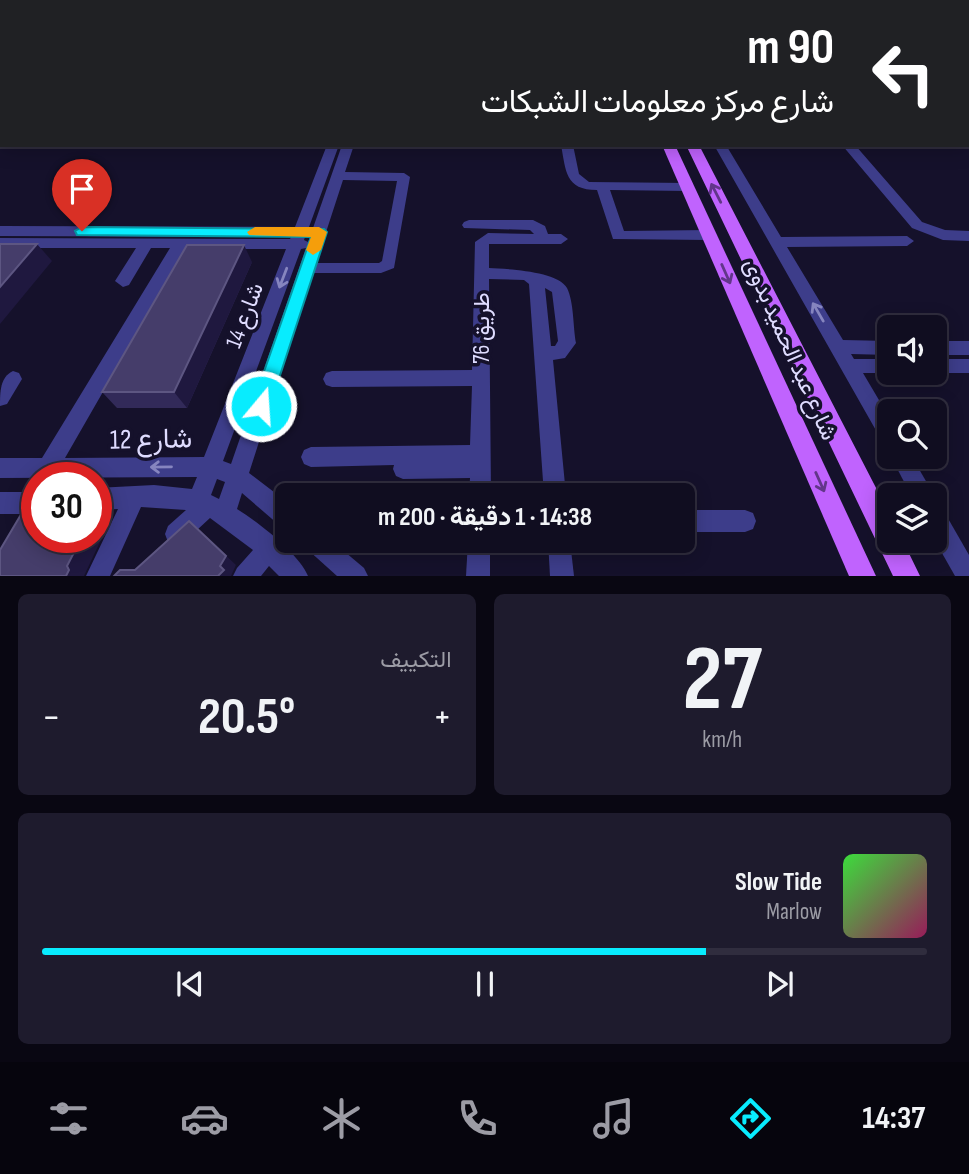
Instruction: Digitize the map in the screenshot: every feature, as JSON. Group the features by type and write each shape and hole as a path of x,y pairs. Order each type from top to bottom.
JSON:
{"main road":[{"name":"شارع عبد الحميد بدوى","path":"669,147 863,576"},
{"name":"شارع عبد الحميد بدوى","path":"693,147 877,514"},
{"name":"شارع عبد الحميد بدوى","path":"896,553 907,576"}],"street":[{"name":"شارع 14","path":"210,507 211,467 332,147"},
{"name":"شارع 14","path":"210,507 238,477 347,147"},
{"path":"567,147 575,179 586,186 687,187"},
{"path":"721,147 877,414"},
{"path":"850,147 912,221 936,234 969,236"},
{"path":"307,268 383,268 389,264 404,177 338,176"},
{"path":"603,187 618,236 708,234"},
{"path":"469,225 533,225 540,229 542,239"},
{"path":"0,231 317,238"},
{"path":"0,243 180,244 298,238"},
{"name":"طريق 76","path":"480,483 484,239 561,239"},
{"path":"777,242 907,242"},
{"path":"123,281 146,244"},
{"path":"51,462 180,244"},
{"path":"482,273 530,276 537,281 554,483"},
{"path":"839,347 877,348"},
{"path":"947,348 969,348"},
{"path":"850,366 877,366"},
{"path":"947,366 969,366"},
{"path":"332,379 481,378"},
{"path":"0,398 13,379"},
{"path":"311,457 480,461"},
{"path":"403,469 480,461"},
{"name":"شارع 12","path":"112,468 211,467 238,477 275,507"},
{"name":"شارع 12","path":"0,468 21,468"},
{"path":"98,576 135,497"},
{"path":"112,498 173,497 210,507 280,566"},
{"path":"0,503 21,503"},
{"path":"159,549 210,507"},
{"path":"18,523 21,519"},
{"path":"695,521 745,522"},
{"path":"947,539 968,576"},
{"path":"329,553 356,576"},
{"path":"478,576 479,553"},
{"path":"560,553 562,576"},
{"path":"244,576 280,566"}],"building":[{"path":"0,244 37,244 0,287"},
{"path":"187,245 244,245 174,392 102,392"},
{"path":"21,515 21,553 74,553 67,566 69,570 66,576 0,576 0,550"},
{"path":"189,521 226,556 220,566 224,570 218,576 114,576 120,570 135,570"}],"slow traffic":[{"path":"255,232 319,232 313,250"}],"route":[{"path":"82,231 319,232 261,406"}]}
